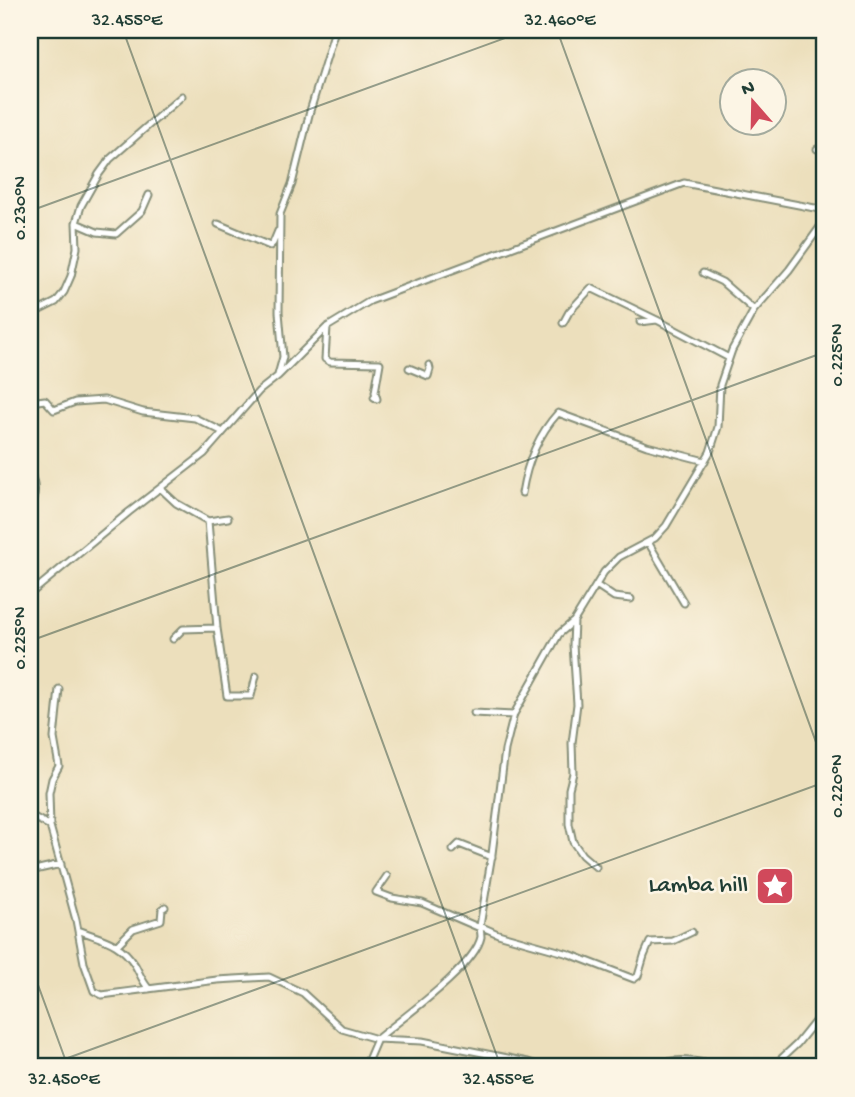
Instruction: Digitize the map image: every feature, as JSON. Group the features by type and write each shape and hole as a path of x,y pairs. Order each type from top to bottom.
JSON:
{"street":[{"path":"218,224 270,246 277,236 280,214 292,184 310,111 335,30"},
{"path":"30,315 56,302 64,292 71,276 77,247 76,223 88,191 110,159 182,96"},
{"path":"817,149 825,148"},
{"path":"30,594 204,454 260,391 327,327 370,301 684,183 825,210"},
{"path":"76,223 97,232 116,234 142,211 149,195"},
{"path":"278,376 283,356 279,312 280,214"},
{"path":"365,1067 377,1038 436,991 468,960 481,936 480,927 505,750 513,715 559,634 574,621 604,572 619,557 648,542 666,526 705,461 718,427 720,385 729,358 754,310 789,270 825,220"},
{"path":"703,273 722,282 754,310"},
{"path":"563,323 569,312 591,288 729,358"},
{"path":"640,322 657,320"},
{"path":"327,327 325,359 330,362 380,363 374,392 377,399 374,397"},
{"path":"409,368 428,376 429,365"},
{"path":"30,402 45,400 54,410 58,410 75,401 104,400 143,412 195,418 223,432"},
{"path":"522,493 525,473 536,444 558,413 647,446 705,461"},
{"path":"30,471 35,496 30,506"},
{"path":"160,488 176,503 208,521 228,518"},
{"path":"208,521 226,696 251,696 256,676"},
{"path":"648,542 684,603"},
{"path":"596,585 614,597 631,598"},
{"path":"574,621 573,645 578,704 572,743 573,773 569,789 569,824 573,842 582,855 596,867"},
{"path":"173,639 183,629 217,628"},
{"path":"59,688 54,738 59,766 49,793 50,826 78,930 84,964 94,991 102,995 269,977 303,993 342,1029 377,1038 422,1041 542,1067"},
{"path":"474,713 513,715"},
{"path":"30,815 50,826"},
{"path":"453,850 459,844 492,857"},
{"path":"30,871 61,864"},
{"path":"387,876 376,892 392,898 422,903 480,927 569,954 634,979 638,976 650,942 673,941 691,932"},
{"path":"118,944 134,929 161,920 162,909 165,907"},
{"path":"78,930 118,944 149,989"},
{"path":"772,1067 797,1044 825,1009"},
{"path":"647,1067 684,1060 700,1060 724,1067"}],"place":[{"name":"Lamba hill","path":"775,886"}]}
